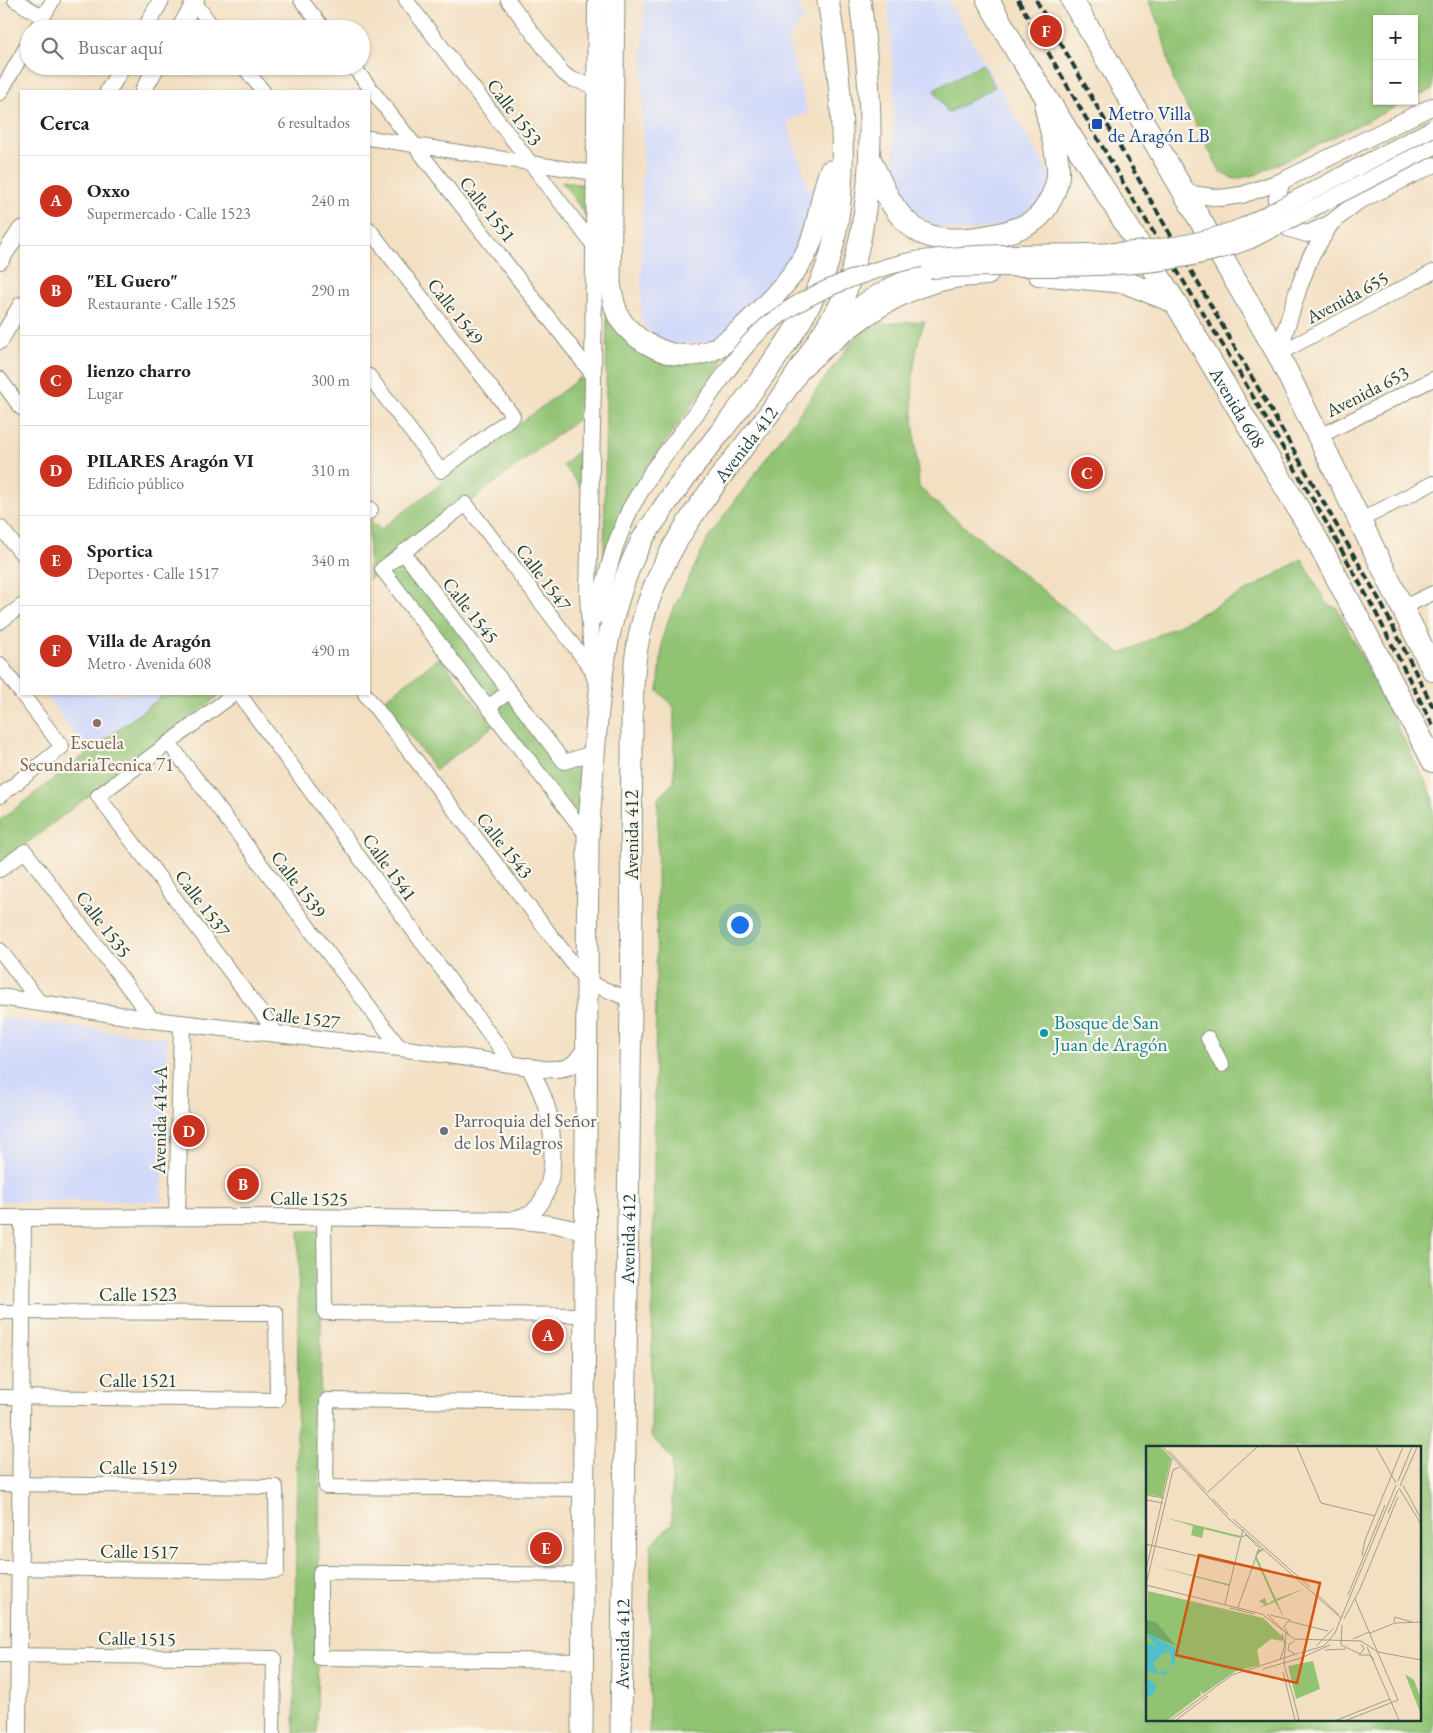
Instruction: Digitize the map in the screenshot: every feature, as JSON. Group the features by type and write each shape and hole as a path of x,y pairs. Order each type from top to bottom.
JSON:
{"highway":[{"name":"Avenida 608","path":"988,0 1043,95 1175,302 1317,540 1433,762"},
{"path":"1081,15 1278,354 1433,670"},
{"path":"871,161 885,193 899,214 912,226 929,236 953,240 1017,230 1037,218 1050,200 1058,176 1043,95"},
{"path":"802,366 826,344 882,304 910,290 949,278 1000,273 1045,274 1125,282 1175,302"}],"main road":[{"path":"614,0 610,284 619,318 640,340 666,354 693,355 712,350 729,340 770,299 805,256 820,218 827,178 841,143"},
{"name":"Avenida 412","path":"582,1733 588,837 595,752 596,681 613,615 642,540 686,475 758,384 791,335 819,284 830,253 837,219 841,143 838,79 828,0"},
{"name":"Avenida 412","path":"621,1733 628,1140 632,1000 630,836 634,675 639,635 648,601 674,543 709,491 766,417 802,366 841,302 856,258 865,211 871,161 869,72 860,0"}],"street":[{"path":"15,0 37,20"},
{"path":"42,20 53,0"},
{"path":"149,20 161,0"},
{"path":"302,0 317,20"},
{"name":"Calle 1553","path":"406,0 594,246"},
{"path":"508,0 563,73 571,79 596,87"},
{"name":"Avenida 412","path":"596,0 593,375 588,594 596,681"},
{"path":"184,20 195,1 208,20"},
{"path":"0,93 20,58"},
{"path":"109,90 118,75"},
{"path":"147,89 153,75"},
{"path":"250,75 262,90"},
{"name":"Calle 1551","path":"360,75 593,375"},
{"path":"1184,193 1220,198 1242,195 1282,181 1433,106"},
{"path":"592,629 615,546 630,509 653,470 738,357 764,328 820,291 877,269 929,258 982,254 1057,254 1124,251 1180,245 1216,238 1244,226 1433,128"},
{"path":"370,138 594,173"},
{"path":"817,341 847,314 884,288 930,270 983,266 1058,268 1124,266 1183,260 1221,252 1251,240 1433,147"},
{"path":"1282,181 1277,194 1276,209 1281,224 1286,228 1307,234 1331,223 1357,202 1433,165"},
{"path":"1278,354 1310,258 1331,223"},
{"name":"Calle 1549","path":"370,230 513,416 440,471 370,377"},
{"path":"0,261 20,231"},
{"name":"Avenida 655","path":"1278,354 1433,272"},
{"path":"0,341 20,307"},
{"path":"0,379 20,407"},
{"name":"Avenida 653","path":"1318,437 1433,379"},
{"path":"1359,521 1433,483"},
{"name":"Calle 1547","path":"403,552 466,504 596,681"},
{"path":"0,527 20,552"},
{"path":"403,552 382,569 588,837"},
{"name":"Calle 1545","path":"403,552 564,762 595,752"},
{"path":"1402,608 1433,593"},
{"path":"0,622 20,607"},
{"path":"0,664 20,690"},
{"path":"488,708 510,691"},
{"path":"0,796 62,747 23,695"},
{"path":"169,743 233,695"},
{"name":"Calle 1541","path":"240,695 511,1063"},
{"name":"Calle 1543","path":"366,695 587,982"},
{"name":"Calle 1537","path":"169,743 98,796 277,1034"},
{"name":"Calle 1539","path":"169,743 400,1048"},
{"name":"Calle 1535","path":"0,870 25,851 153,1020"},
{"path":"0,950 40,1003"},
{"path":"587,982 632,1000"},
{"name":"Calle 1527","path":"0,997 182,1024 400,1048 562,1070 571,1067 579,1059 586,1044"},
{"name":"Avenida 414-A","path":"178,1217 182,1024"},
{"path":"1208,1038 1222,1065"},
{"path":"512,1220 532,1213 549,1189 552,1162 550,1120 539,1087 529,1066"},
{"name":"Calle 1525","path":"0,1218 178,1217 512,1220 551,1224 575,1229 585,1235"},
{"path":"324,1218 325,1313 585,1315"},
{"path":"18,1733 23,1219"},
{"name":"Calle 1523","path":"0,1312 276,1313 277,1400"},
{"name":"Calle 1521","path":"0,1398 277,1400"},
{"path":"585,1403 327,1400 326,1487 585,1489"},
{"name":"Calle 1519","path":"0,1484 276,1487 277,1571"},
{"name":"Calle 1517","path":"0,1568 277,1571"},
{"path":"582,1661 320,1658 320,1572 583,1575"},
{"name":"Calle 1515","path":"0,1655 274,1658 273,1733"}],"shaded area":[{"path":"644,0 797,0 803,20 787,39 808,113 787,121 808,187 817,185 800,247 771,286 726,334 708,342 678,344 665,341 655,336 641,323"},
{"path":"888,0 948,0 1053,181 1044,199 1018,222 962,232 936,226 915,212 904,197 897,179 894,150 894,82"},
{"name":"Escuela SecundariaTecnica 71","path":"46,695 164,695 89,752"},
{"path":"0,1018 167,1038 162,1201 0,1201"}],"green space":[{"path":"1148,0 1433,0 1433,89 1418,96 1418,15 1373,15 1373,105 1400,105 1255,175 1234,179 1221,173 1174,82 1160,26"},
{"path":"982,64 995,87 948,113 934,90"},
{"path":"562,182 586,185 587,217"},
{"path":"607,307 642,347 733,348 648,466 604,558"},
{"name":"Bosque de San Juan de Aragón","path":"925,321 915,361 913,382 919,487 1121,654 1254,587 1302,559 1327,605 1337,608 1433,797 1433,1733 649,1733 651,1544 672,1524 672,1459 651,1436 658,799 674,782 674,707 658,691 663,635 669,618 710,535 864,325"},
{"path":"581,377 585,384 583,415 400,556 560,767 569,769 580,766 579,820 383,568 370,579 370,518 380,530"},
{"path":"582,447 582,489 563,465"},
{"path":"440,657 493,726 436,770 383,701"},
{"path":"164,695 220,695 0,864 0,820"},
{"path":"299,1231 322,1231 317,1733 294,1733"}],"railway":[{"path":"1018,0 1125,186 1227,352 1326,522 1374,609 1433,726"},
{"path":"1036,0 1380,601 1433,707"}],"place":[{"name":"Villa de Aragón","path":"1046,31"},
{"name":"Metro Villa de Aragón LB","path":"1097,124"},
{"name":"lienzo charro","path":"1087,473"},
{"name":"Escuela SecundariaTecnica 71","path":"97,723"},
{"name":"Bosque de San Juan de Aragón","path":"1044,1033"},
{"name":"PILARES Aragón VI","path":"189,1131"},
{"name":"Parroquia del Señor de los Milagros","path":"444,1131"},
{"name":"\"EL Guero\"","path":"243,1184"},
{"name":"Oxxo","path":"548,1335"},
{"name":"Sportica","path":"546,1548"}]}
